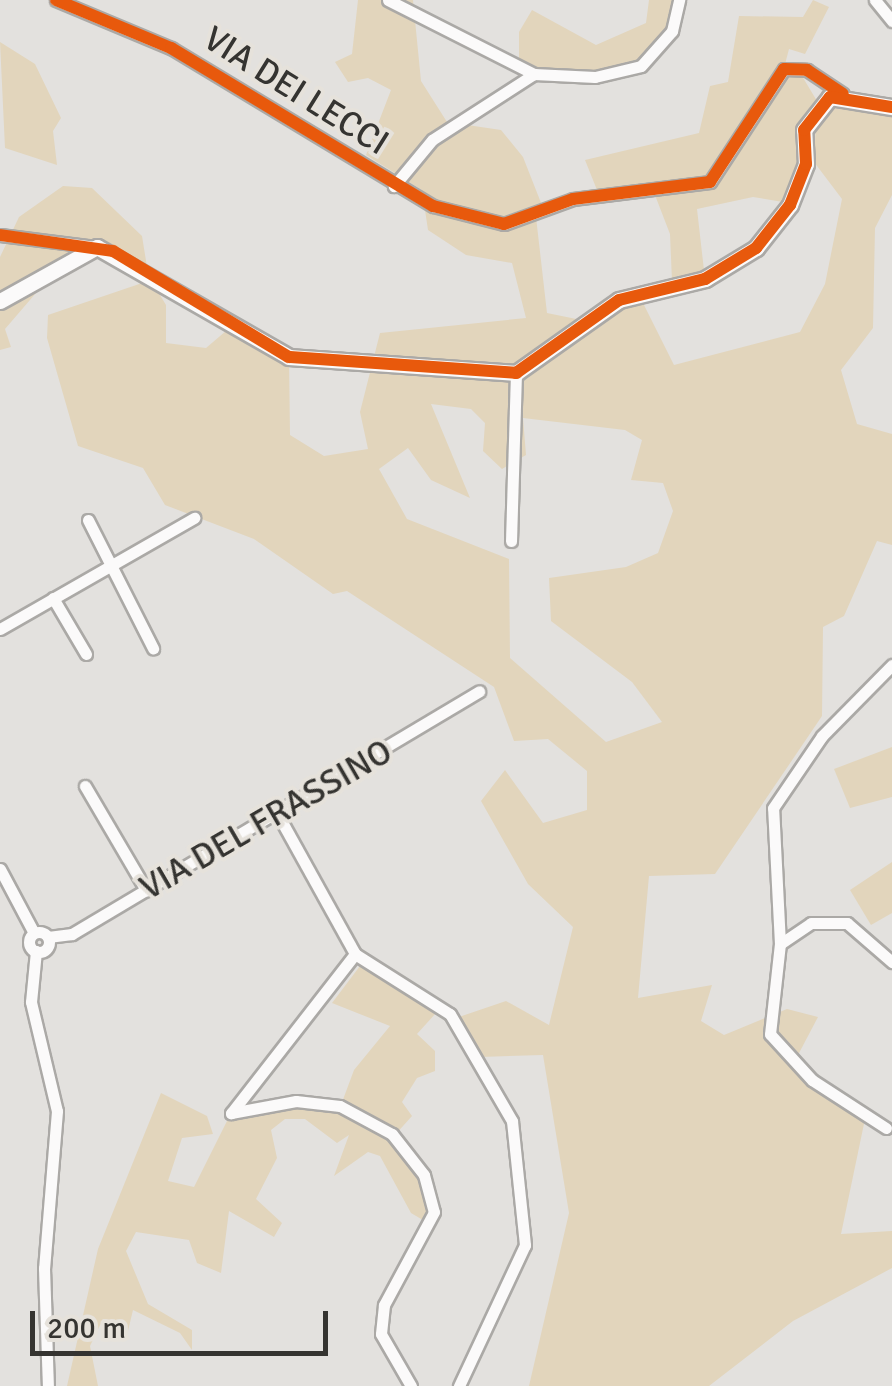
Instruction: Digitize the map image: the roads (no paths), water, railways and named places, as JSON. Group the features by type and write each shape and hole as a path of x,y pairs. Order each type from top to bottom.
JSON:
{"street":[{"name":"VIA DEI LECCI","path":"56,0 171,48 394,186 504,224 574,199 710,182 784,68 807,70 842,94"},
{"path":"388,0 534,74 595,77 641,66 672,31 679,0"},
{"path":"875,0 892,22"},
{"path":"394,186 432,140 534,74"},
{"path":"0,235 97,246 289,356 516,373 619,300 705,279 756,248 790,205 806,164 804,130 842,94 892,107"},
{"path":"0,301 97,246"},
{"path":"511,542 516,373"},
{"path":"0,628 194,518"},
{"path":"88,520 107,568 153,648"},
{"path":"53,598 86,654"},
{"path":"886,1128 771,1040 780,944 770,884 774,808 822,736 892,664"},
{"name":"VIA DEL FRASSINO","path":"48,937 72,934 479,692"},
{"path":"85,786 146,890"},
{"path":"278,813 354,954 450,1014 512,1121 525,1245 459,1386"},
{"path":"0,871 34,933 31,1002 57,1111 44,1268 48,1386"},
{"path":"780,944 835,918 892,962"},
{"path":"34,933 48,937 36,951"},
{"path":"354,954 231,1114 296,1101 340,1106 392,1134 424,1175 434,1212 384,1305 381,1334 411,1386"}]}
